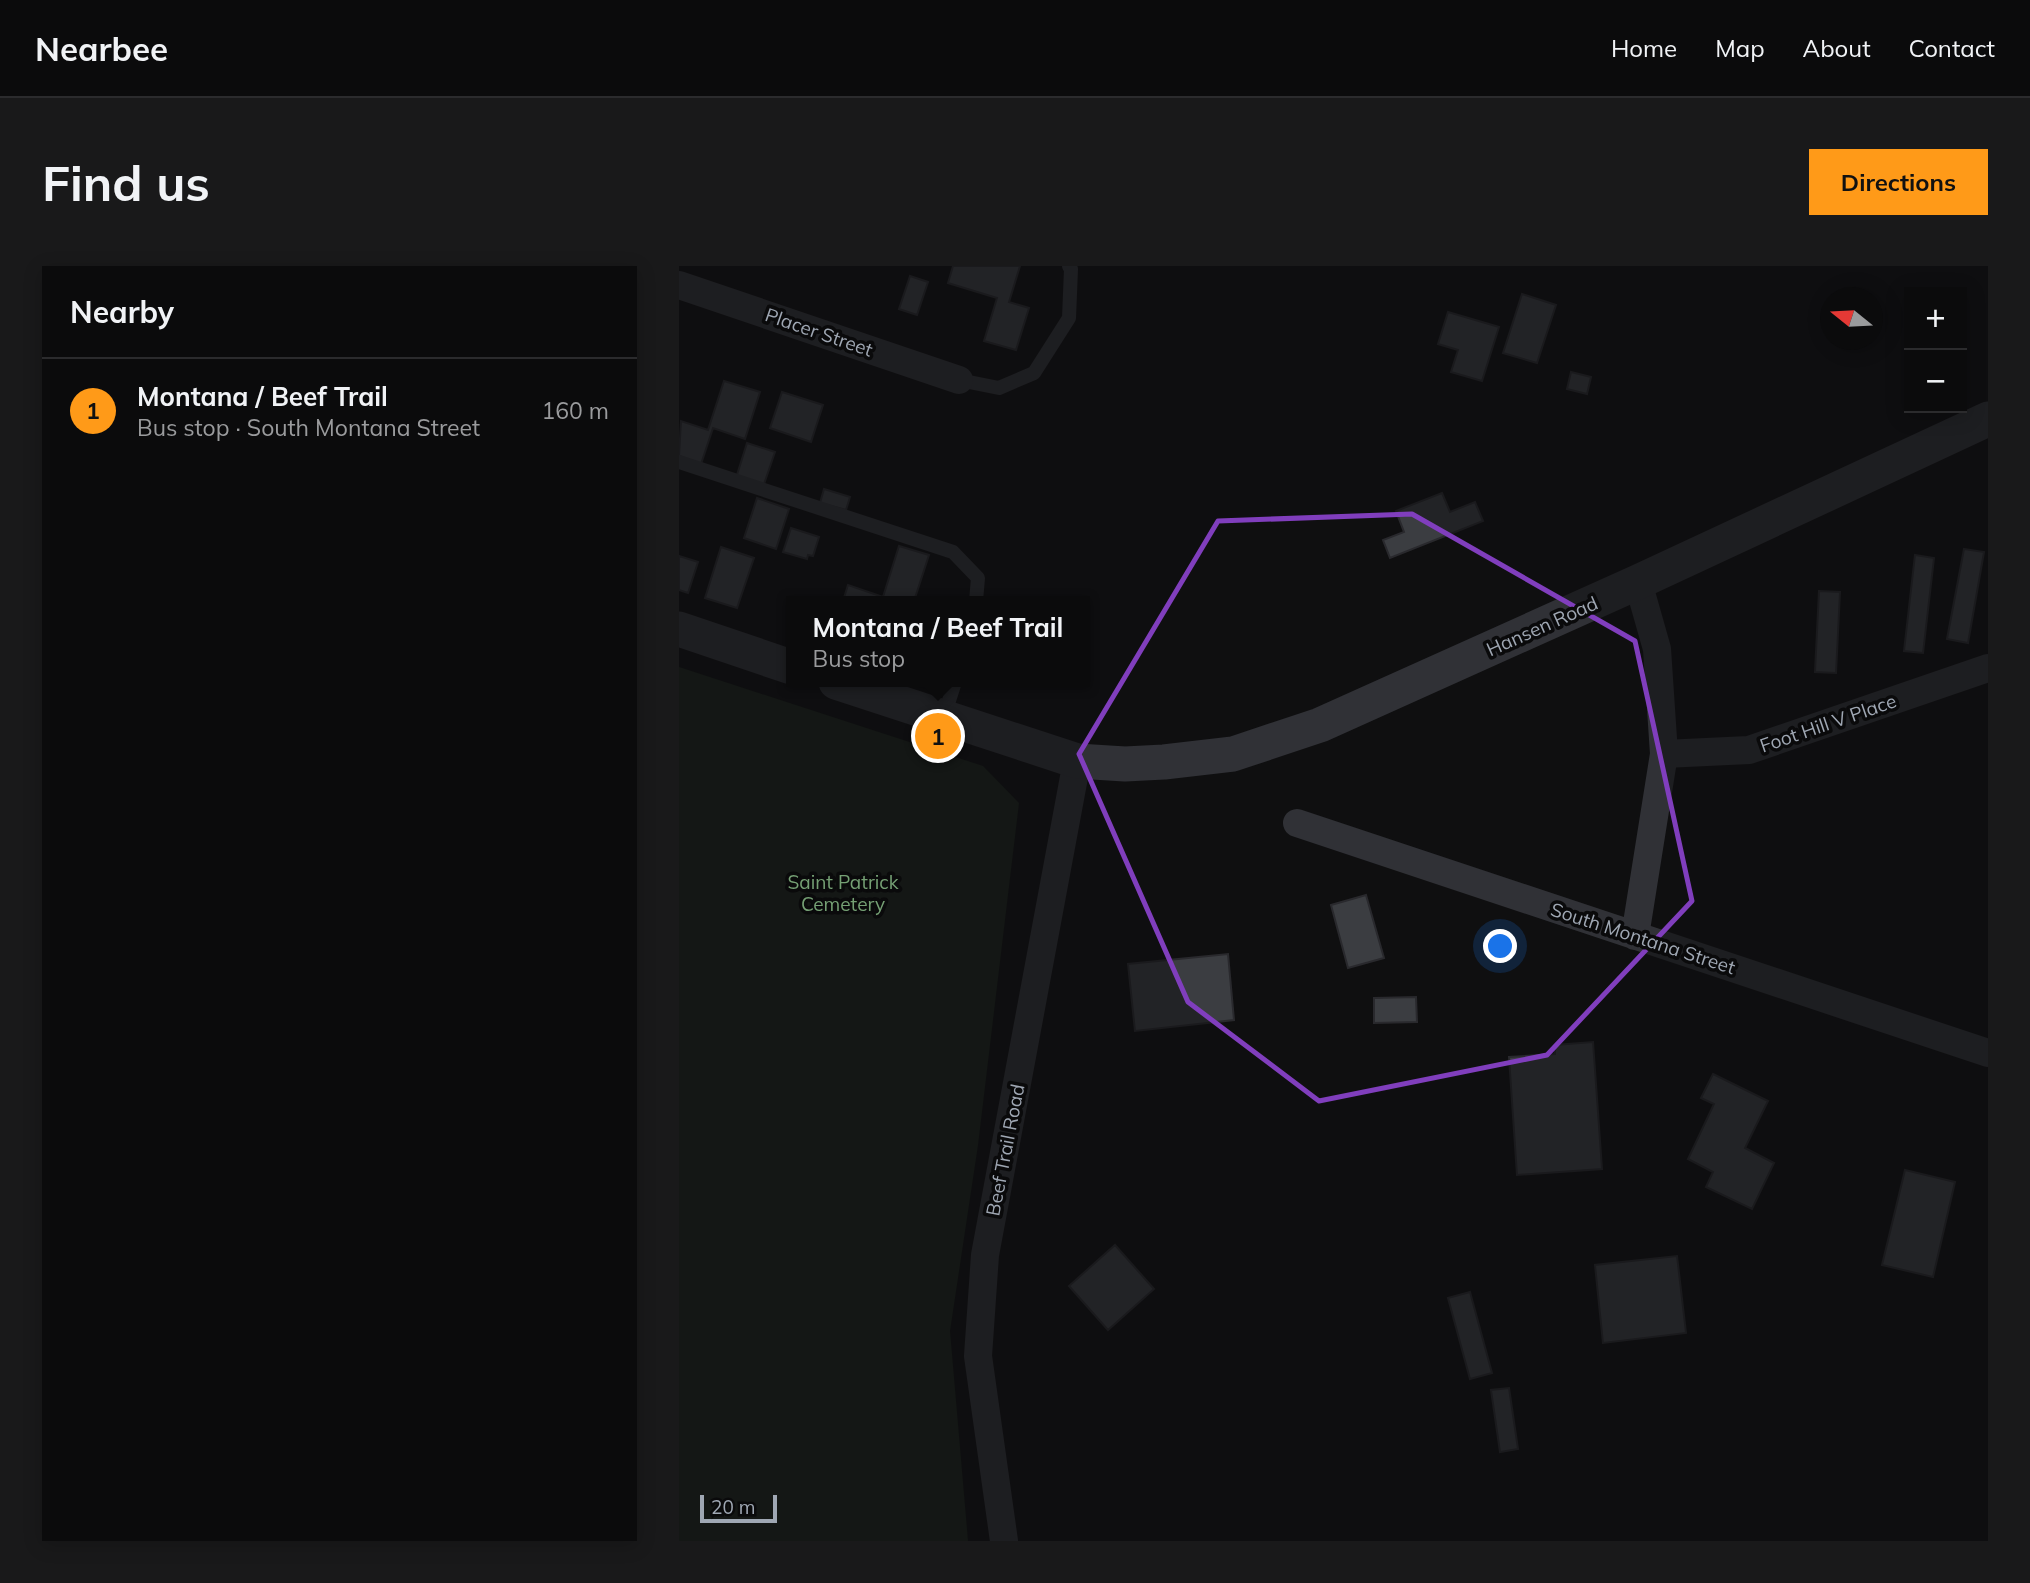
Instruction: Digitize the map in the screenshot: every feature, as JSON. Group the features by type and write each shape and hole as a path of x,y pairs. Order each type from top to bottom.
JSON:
{"street":[{"name":"Placer Street","path":"679,285 959,380"},
{"name":"Hansen Road","path":"1077,761 1125,764 1233,754 1320,725 1639,582 1988,419"},
{"path":"1635,936 1664,754 1657,649 1639,582"},
{"path":"679,629 786,665"},
{"name":"Foot Hill V Place","path":"1664,754 1749,750 1988,668"},
{"path":"851,687 1077,761"},
{"name":"Beef Trail Road","path":"1004,1541 978,1356 985,1255 1077,761"},
{"name":"South Montana Street","path":"1297,823 1988,1053"}],"lane":[{"path":"959,380 999,388 1034,373 1069,318 1069,266"},
{"path":"679,462 953,552 978,578 976,596"},
{"path":"943,718 953,687"}],"highlighted area":[{"path":"1412,514 1635,641 1692,901 1547,1055 1319,1101 1188,1002 1079,754 1218,521"}],"green space":[{"name":"Saint Patrick Cemetery","path":"679,667 983,766 1019,803 978,1145 950,1331 968,1541 679,1541"}],"building":[{"path":"953,266 1020,266 1009,302 1029,308 1016,350 984,341 997,298 948,283"},
{"path":"910,276 928,282 917,315 899,309"},
{"path":"1522,294 1556,305 1537,363 1503,353"},
{"path":"1448,312 1499,327 1482,381 1451,372 1458,350 1438,344"},
{"path":"1571,372 1591,377 1587,394 1567,389"},
{"path":"724,381 760,392 745,439 713,428 701,464 679,456 681,421 708,430"},
{"path":"782,392 823,405 811,442 770,428"},
{"path":"747,443 775,452 763,487 736,478"},
{"path":"824,489 850,497 846,510 820,503"},
{"path":"1442,493 1450,512 1475,502 1483,521 1390,558 1383,540 1404,532 1396,511"},
{"path":"757,498 789,509 776,549 744,538"},
{"path":"791,528 819,537 813,556 808,555 807,559 783,552"},
{"path":"899,546 929,555 916,596 883,596"},
{"path":"721,547 754,558 737,608 705,598"},
{"path":"1964,549 1984,552 1968,643 1947,639"},
{"path":"1915,555 1934,558 1923,653 1904,651"},
{"path":"679,556 698,562 688,593 679,590"},
{"path":"848,585 880,596 845,596"},
{"path":"1819,591 1840,592 1836,673 1815,672"},
{"path":"1366,895 1384,958 1348,968 1331,905"},
{"path":"1228,954 1234,1020 1135,1031 1128,964"},
{"path":"1416,997 1417,1022 1374,1023 1374,998"},
{"path":"1593,1042 1602,1169 1517,1175 1509,1057 1555,1054 1555,1045"},
{"path":"1713,1074 1768,1101 1745,1148 1774,1163 1752,1209 1706,1187 1713,1172 1688,1159 1714,1104 1701,1098"},
{"path":"1905,1170 1955,1182 1933,1277 1882,1265"},
{"path":"1115,1245 1154,1289 1108,1330 1069,1286"},
{"path":"1677,1256 1686,1333 1603,1343 1595,1265"},
{"path":"1470,1292 1492,1373 1470,1379 1448,1298"},
{"path":"1509,1388 1518,1449 1500,1452 1491,1390"}],"place":[{"name":"Montana / Beef Trail","path":"938,736"}]}
